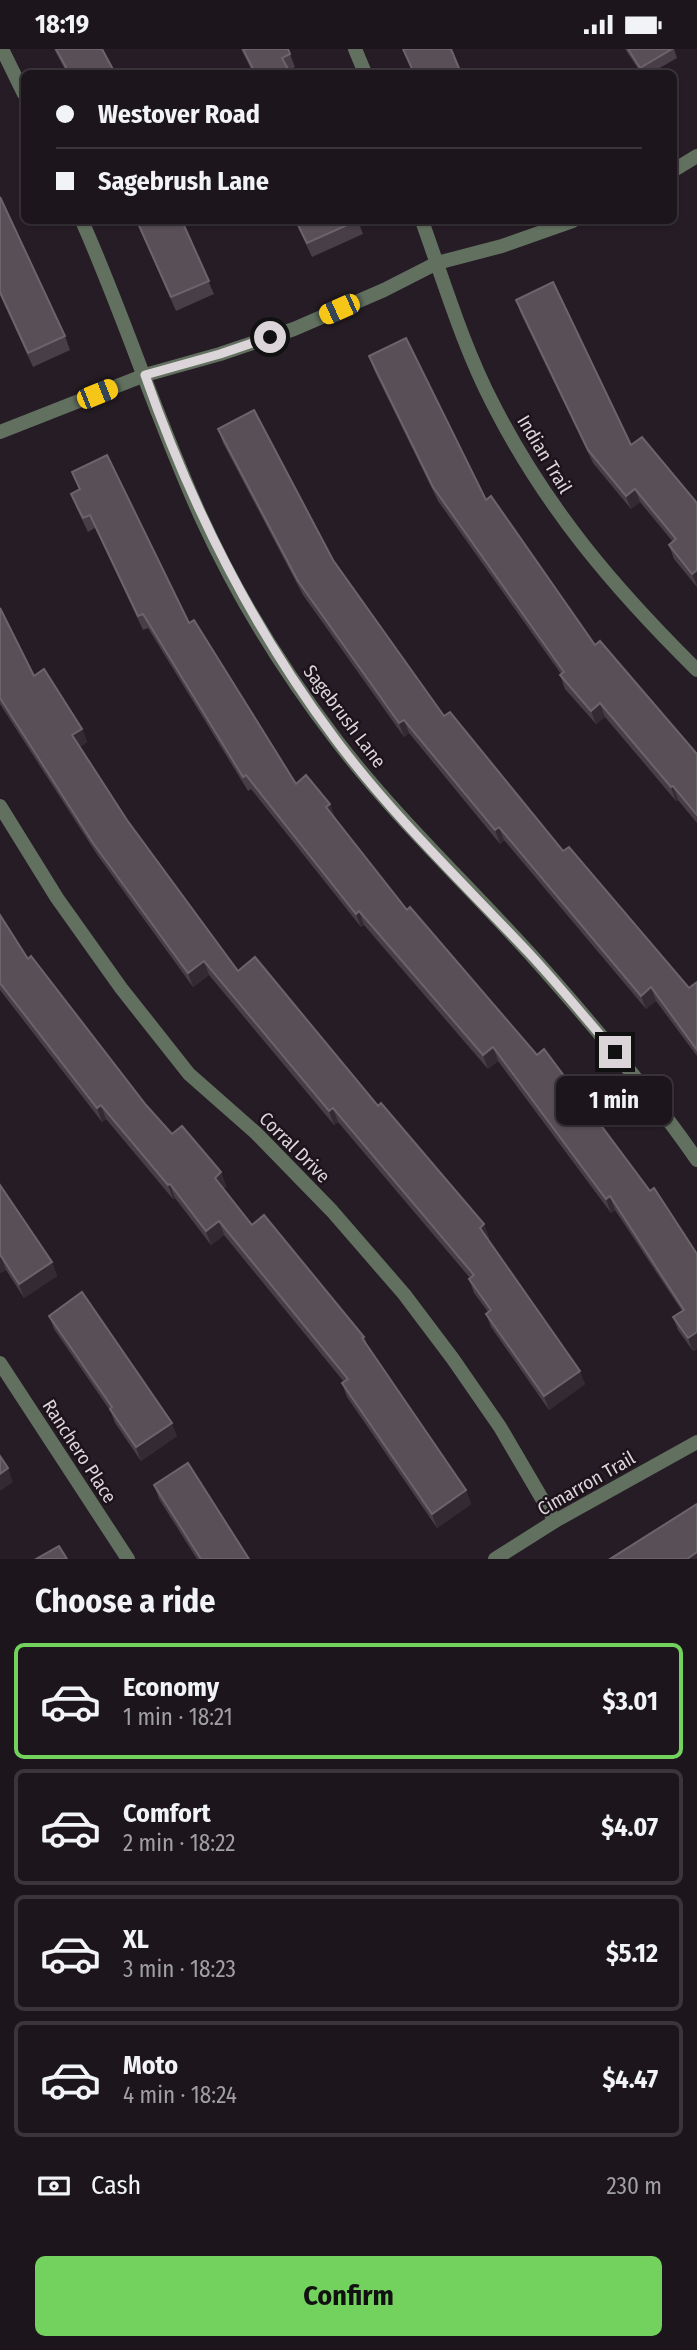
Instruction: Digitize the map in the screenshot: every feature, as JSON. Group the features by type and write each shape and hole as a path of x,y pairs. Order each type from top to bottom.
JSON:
{"street":[{"path":"2,49 21,88"},
{"path":"355,49 364,70"},
{"path":"677,168 697,156"},
{"name":"Sagebrush Lane","path":"83,224 202,519 242,596 294,680 336,740 391,807 531,956 615,1052 697,1160"},
{"name":"Indian Trail","path":"423,224 467,346 492,404 530,470 572,533 620,591 697,670"},
{"path":"0,432 145,375 294,329 384,290 437,263 502,246 564,224"},
{"name":"Corral Drive","path":"0,806 57,898 121,988 189,1074 256,1133 332,1210 404,1293 500,1427 555,1521"},
{"name":"Ranchero Place","path":"0,1363 128,1559"},
{"name":"Cimarron Trail","path":"495,1559 555,1521 697,1442"}],"building":[{"path":"56,49 102,49 113,70 67,70"},
{"path":"243,49 288,49 290,54 282,58 288,70 254,70"},
{"path":"403,49 451,49 460,70 413,70"},
{"path":"628,49 672,49 640,68"},
{"path":"0,197 65,336 28,353 0,292"},
{"path":"138,224 183,224 209,281 171,297"},
{"path":"298,224 349,224 307,243"},
{"path":"553,282 631,445 642,437 697,503 697,570 692,574 669,545 676,539 635,489 626,496 588,450 516,300"},
{"path":"406,338 486,500 491,496 595,645 600,641 697,754 697,815 600,703 591,711 560,675 564,672 433,487 369,356"},
{"path":"254,410 333,560 444,716 450,712 563,851 569,847 689,988 697,982 697,1050 651,987 641,996 499,827 495,830 404,720 399,723 298,581 218,429"},
{"path":"107,455 189,623 194,620 296,784 306,775 330,804 326,807 407,910 410,907 537,1055 544,1049 650,1191 654,1188 697,1254 697,1332 688,1338 673,1317 684,1310 610,1196 606,1199 493,1047 483,1055 359,911 356,914 246,775 243,777 143,614 138,616 90,515 83,518 71,494 80,489 72,472"},
{"path":"0,608 34,676 44,669 82,729 72,735 127,820 238,971 255,957 378,1106 381,1103 484,1224 480,1228 580,1371 544,1396 486,1314 491,1310 469,1279 474,1275 333,1108 329,1111 204,961 188,973 93,843 0,698"},
{"path":"0,915 28,959 31,956 146,1105 172,1134 182,1126 221,1172 215,1178 252,1225 264,1215 364,1337 362,1338 466,1490 432,1514 342,1383 348,1379 219,1221 206,1231 170,1184 168,1185 101,1105 97,1108 0,983"},
{"path":"0,1185 52,1262 19,1284 0,1256"},
{"path":"82,1292 172,1423 136,1447 110,1409 112,1407 49,1316"},
{"path":"0,1456 8,1468 0,1474"},
{"path":"188,1463 249,1559 201,1559 154,1485"},
{"path":"697,1504 697,1552 687,1559 610,1559"},
{"path":"59,1546 67,1559 36,1559"}],"route":[{"path":"270,337 145,375 168,440 202,519 242,596 287,670 336,740 391,807 531,956 615,1052"}]}
